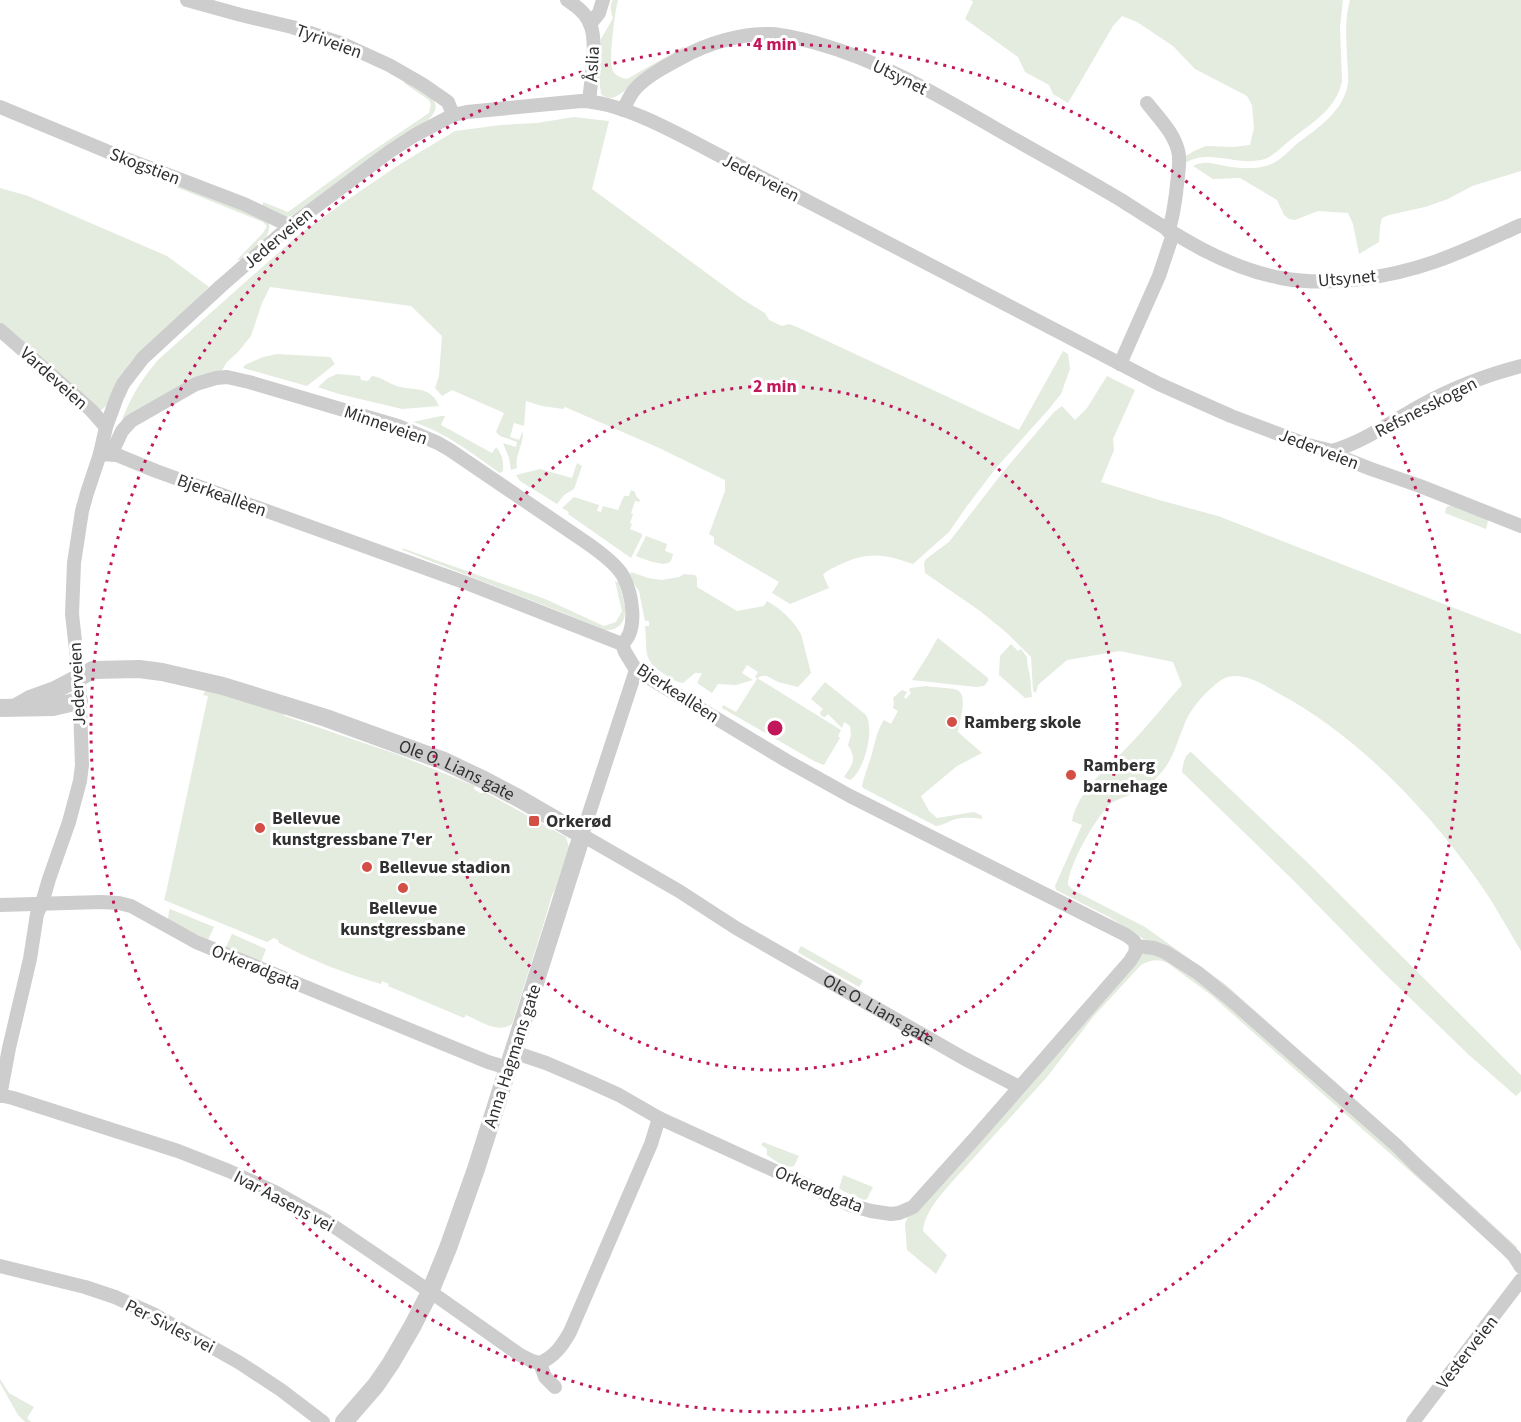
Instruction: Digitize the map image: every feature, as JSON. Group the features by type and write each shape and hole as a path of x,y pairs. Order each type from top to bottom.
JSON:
{"street":[{"name":"Tyriveien","path":"187,0 308,32 343,44 389,65 422,84 448,102 453,115"},
{"name":"Åslia","path":"567,0 583,12 590,24 593,36 589,101"},
{"path":"590,24 599,14 603,0"},
{"name":"Utsynet","path":"623,110 640,84 672,62 692,52 719,42 747,36 770,34 789,36 851,54 913,82 1051,159 1171,232 1245,269 1284,279 1324,282 1357,279 1434,262 1521,225"},
{"name":"Jederveien","path":"0,1095 30,958 37,914 69,822 80,781 82,765 79,677 72,614 74,563 82,511 106,427 123,384 143,358 290,226 390,152 415,135 453,115 589,101 623,110 682,137 1159,384 1231,416 1308,445 1332,451 1342,458 1521,525"},
{"path":"1120,364 1146,308 1162,266 1171,232 1179,162 1179,153 1166,127 1147,104"},
{"name":"Skogstien","path":"0,107 244,204 290,226"},
{"name":"Vardeveien","path":"0,330 74,394 106,427"},
{"name":"Refsnesskogen","path":"1332,451 1347,447 1452,390 1521,366"},
{"name":"Minneveien","path":"100,454 115,446 122,431 131,422 196,384 227,377 404,428 438,443 603,555 622,574 630,594 632,626 630,635 622,644"},
{"name":"Bjerkeallèen","path":"100,454 117,455 469,584 622,644 636,670 787,761 929,836 1126,935 1134,941 1136,946"},
{"name":"Ole O. Lians gate","path":"8,707 55,690 93,670 140,669 223,686 315,714 444,761 520,799 679,891 736,928 1018,1087"},
{"name":"Anna Hagmans gate","path":"345,1422 391,1363 430,1292 448,1248 476,1169 636,670"},
{"name":"Ole O. Lians gate","path":"8,707 53,707 79,701"},
{"name":"Orkerødgata","path":"0,905 101,902 132,906 205,946 488,1062 510,1060 546,1063 619,1095 659,1118 850,1205 891,1214 909,1210 920,1200 1130,961 1136,946"},
{"path":"1136,946 1154,948 1171,955 1230,999 1396,1145 1505,1247 1521,1267"},
{"name":"Ivar Aasens vei","path":"0,1095 178,1150 275,1192 323,1219 520,1355 540,1363"},
{"path":"555,1387 545,1377 540,1363 554,1355 563,1346 570,1332 651,1144 659,1118"},
{"name":"Per Sivles vei","path":"0,1266 85,1287 115,1297 154,1315 240,1363 323,1422"},
{"name":"Vesterveien","path":"1413,1422 1521,1280"}],"shaded area":[{"path":"613,0 618,0 611,62 614,73 618,76 627,79 685,46 621,93 609,98 601,94 598,67 601,39 613,18 611,6"},
{"path":"971,0 1343,0 1340,27 1342,81 1328,109 1269,157 1247,161 1202,157 1183,164 1184,157 1206,146 1250,145 1254,128 1252,105 1247,96 1195,69 1173,46 1137,22 1122,16 1113,26 1068,103 1053,94 1049,85 1025,72 1018,57 965,19 973,2"},
{"path":"1350,0 1521,0 1521,171 1472,186 1448,199 1425,207 1382,218 1379,242 1359,254 1353,224 1348,213 1318,211 1295,220 1289,219 1284,215 1277,200 1240,178 1213,179 1193,166 1206,163 1249,168 1271,164 1330,117 1342,101 1348,83 1346,27"},
{"path":"407,81 426,93 435,102 434,113 428,120 291,216 285,218 263,206 263,202 288,212 429,113 431,104 429,100 404,83"},
{"path":"574,117 609,121 592,189 742,299 765,313 769,320 782,326 789,324 797,327 1019,430 1063,351 1068,354 1070,369 1061,394 996,468 949,532 913,564 884,556 868,556 849,561 830,569 823,575 829,588 790,604 772,593 779,582 714,544 714,537 709,534 725,491 725,480 565,407 563,409 542,406 526,401 524,426 514,423 510,437 519,440 523,431 517,468 511,470 503,443 516,447 517,442 500,436 496,432 504,413 452,390 442,396 435,388 439,376 442,336 411,306 270,287 251,336 221,372 122,421 138,386 159,359 296,237 397,166 455,131"},
{"path":"157,176 245,210 269,223 268,234 256,248 241,260 237,260 267,226 263,222 156,179"},
{"path":"0,188 28,196 167,256 209,287 130,363 106,406 100,411 0,326"},
{"path":"277,354 330,357 335,364 307,386 243,368 263,357"},
{"path":"337,374 360,376 361,380 368,381 372,376 394,385 420,390 431,394 439,406 402,409 318,387"},
{"path":"1107,376 1135,390 1113,439 1114,450 1101,482 1218,516 1521,634 1521,951 1490,898 1458,854 1413,801 1388,776 1363,752 1307,710 1244,677 1223,679 1212,687 1196,704 1188,717 1164,769 1148,787 1113,802 1103,812 1077,855 1068,885 1073,890 1145,927 1225,984 1517,1247 1516,1252 1382,1128 1147,941 1109,917 1056,890 1055,886 1082,825 1072,821 1081,798 1182,685 1173,662 1120,651 1067,660 1038,685 1036,693 1033,691 1031,657 980,611 925,573 924,563 949,542 1003,472 1054,412 1062,406 1075,420 1087,408"},
{"path":"445,416 441,425 492,453 496,447 502,458 503,471 500,473 447,438 413,422"},
{"path":"577,463 582,466 574,489 564,495 557,504 520,481 516,475 540,469 572,478"},
{"path":"631,490 640,500 635,501 631,513 633,514 630,529 642,536 631,558 562,508 574,497 599,505 597,511 601,512 603,506 618,510 624,496 629,496"},
{"path":"1448,506 1455,506 1486,519 1488,521 1486,529 1445,513"},
{"path":"646,536 667,544 665,551 673,554 668,563 661,564 636,556"},
{"path":"402,548 545,599 604,626 616,622 622,611 615,581 619,583 625,605 623,622 612,630 605,630"},
{"path":"631,572 662,580 684,574 695,575 697,587 737,611 764,606 767,601 786,615 801,634 811,673 798,687 778,682 767,676 757,678 841,730 838,736 840,738 824,765 722,708 723,705 736,712 757,679 755,677 758,672 747,665 742,673 753,680 736,685 718,684 712,693 697,683 702,673 695,673 683,683 672,679 653,665 646,649 645,626 649,626 649,621 645,621 639,591 629,577"},
{"path":"938,638 988,678 984,686 912,680"},
{"path":"1011,644 1018,651 1021,649 1027,657 1032,697 1025,698 999,675 1000,656"},
{"path":"825,682 866,715 868,722 869,740 864,760 860,769 850,780 844,777 853,761 848,745 851,735 850,726 844,722 842,728 828,714 825,717 821,716 820,712 823,709 811,699"},
{"path":"926,686 953,689 961,693 963,703 958,732 982,753 957,766 921,796 929,811 937,818 974,812 982,816 982,819 959,818 936,826 862,786 881,725 884,720 891,724 898,711 893,708 893,698 902,690 907,692 904,697 906,699 911,693 910,688"},
{"name":"Bellevue stadion","path":"205,691 279,711 285,716 396,754 475,786 474,789 480,793 485,792 566,837 569,847 512,1024 501,1028 466,1015 464,1018 388,986 389,984 382,981 381,984 316,961 279,943 274,938 267,942 164,900 208,696 203,695"},
{"path":"1191,752 1308,863 1521,1075 1521,1091 1516,1096 1469,1055 1385,974 1182,772 1185,758"},
{"path":"170,909 214,927 208,940 168,920"},
{"path":"232,934 266,949 261,962 226,947"},
{"path":"801,946 863,981 859,987 799,953"},
{"path":"1155,951 1202,980 1458,1207 1455,1211 1211,995 1169,964 1155,960 1141,965 1093,1017 1047,1077 933,1205 923,1231 947,1255 936,1274 907,1250 905,1224 908,1216 1141,954"},
{"path":"763,1142 799,1156 794,1166 783,1165 767,1155 767,1149 761,1145"},
{"path":"843,1175 873,1187 867,1199 864,1200 839,1188"},
{"path":"0,1379 9,1393 34,1407 27,1418 31,1422 25,1422 18,1415"}],"place":[{"name":"Ramberg skole","path":"952,722"},
{"name":"Ramberg barnehage","path":"1071,775"},
{"name":"Orkerød","path":"534,821"},
{"name":"Bellevue kunstgressbane 7'er","path":"260,828"},
{"name":"Bellevue stadion","path":"367,867"},
{"name":"Bellevue kunstgressbane","path":"403,888"}]}
